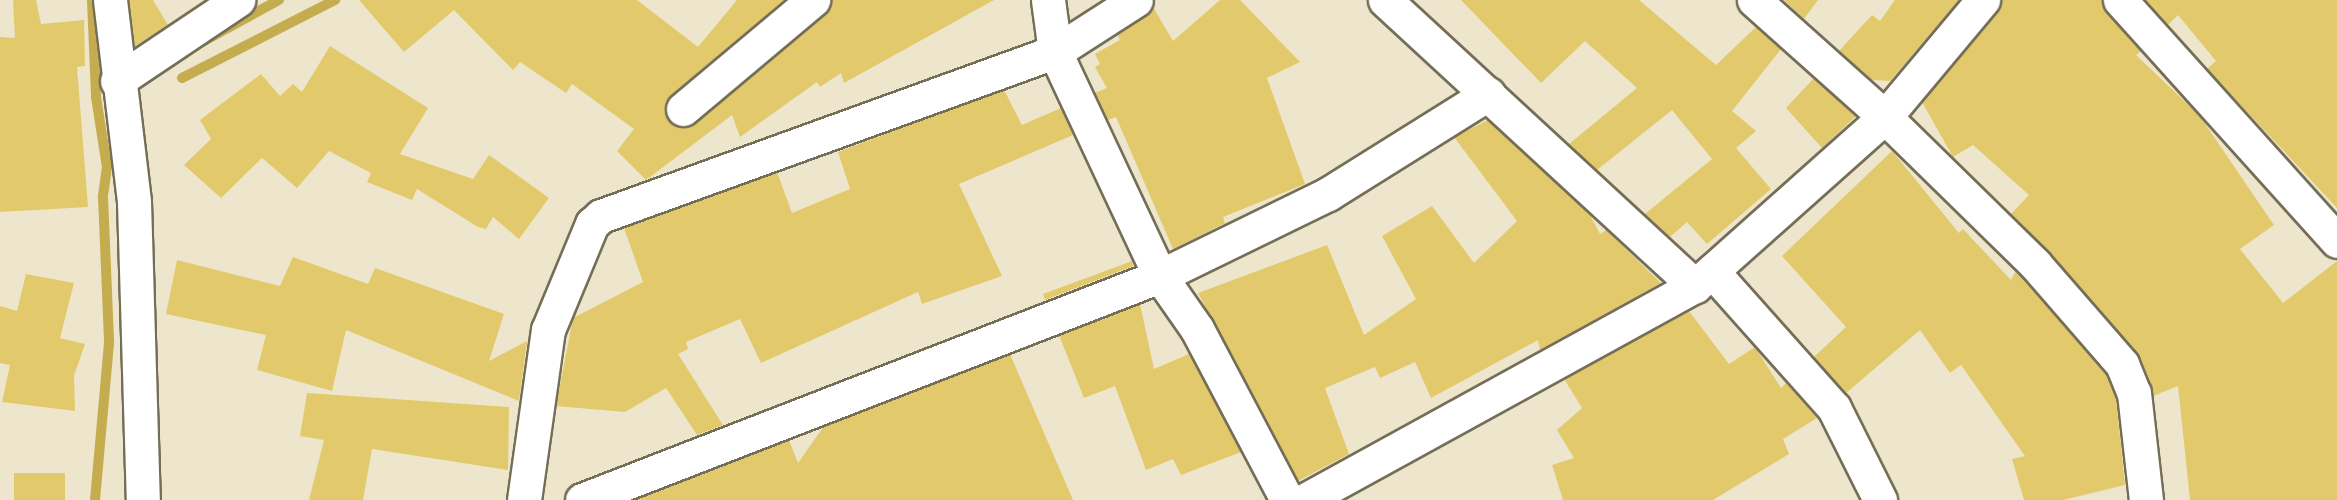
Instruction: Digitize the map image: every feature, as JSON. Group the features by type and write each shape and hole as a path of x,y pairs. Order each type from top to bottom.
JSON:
{"street":[{"path":"110,0 117,81 134,202 142,500"},
{"path":"117,81 238,0"},
{"path":"683,109 813,0"},
{"path":"1048,0 1055,52 1160,276 1197,329 1287,500"},
{"path":"524,500 548,330 592,224 601,216 1055,52 1136,0"},
{"path":"1385,0 1488,94 1704,278 1834,408 1880,500"},
{"path":"1754,0 1885,117 2035,264 2122,364 2134,393 2146,500"},
{"path":"1305,500 1704,278 1885,117 1983,0"},
{"path":"2120,0 2337,241"},
{"path":"582,500 1160,276 1328,194 1488,94"}],"building":[{"path":"13,0 36,0 41,24 84,20 85,66 77,67 88,207 0,212 0,37 15,38"},
{"path":"129,0 153,0 168,25 135,46"},
{"path":"359,0 637,0 698,47 737,0 784,0 671,95 665,103 668,121 686,127 825,14 831,0 994,0 844,83 841,73 820,87 817,82 740,137 732,115 646,180 617,151 634,129 572,84 566,93 520,62 513,70 454,10 404,52"},
{"path":"1220,0 1240,0 1300,62 1267,78 1305,184 1223,217 1225,223 1173,249 1116,117 1108,120 1095,93 1107,88 1095,67 1100,64 1095,54 1120,40 1117,34 1153,7 1173,41"},
{"path":"1461,0 1639,0 1716,65 1756,27 1781,49 1732,111 1756,131 1736,148 1771,189 1707,244 1687,222 1670,237 1645,214 1712,159 1672,110 1597,170 1569,144 1637,88 1585,41 1541,83"},
{"path":"1784,0 1818,0 1804,19"},
{"path":"1895,0 1959,0 1890,81 1872,80 1839,51 1872,15 1880,21"},
{"path":"2001,0 2102,0 2106,13 2141,51 2136,55 2199,115 2274,225 2240,249 2283,303 2337,261 2337,500 2190,500 2178,386 2153,396 2136,352 2011,214 2029,195 1973,145 1953,157 1922,102 1997,12"},
{"path":"2145,0 2337,0 2337,208 2207,69 2216,61 2178,15 2168,25"},
{"path":"330,46 428,108 400,154 473,179 489,155 549,198 519,239 493,217 486,229 478,227 417,189 412,200 367,182 371,173 329,151 297,188 262,158 221,198 184,165 211,139 200,120 261,74 280,96 293,84 302,92"},
{"path":"1814,78 1856,116 1822,148 1786,108"},
{"path":"1004,90 1022,125 1061,108 1073,135 959,184 1002,276 922,304 918,292 761,363 740,319 686,342 688,349 678,354 723,425 697,435 666,388 625,412 556,406 573,318 643,282 624,228 777,172 792,213 850,189 838,152"},
{"path":"1488,120 1590,215 1600,234 1606,230 1661,283 1540,350 1538,340 1431,398 1415,362 1380,378 1375,367 1325,388 1349,454 1298,481 1198,293 1327,245 1364,335 1416,299 1382,236 1432,206 1474,263 1517,221 1454,137"},
{"path":"1892,151 1959,233 1963,229 2011,280 2016,271 2106,374 2116,398 2125,485 2063,500 2024,500 2012,459 2025,456 1961,365 1950,373 1920,330 1846,393 1814,357 1846,327 1782,256"},
{"path":"293,257 368,284 375,268 504,314 489,361 527,341 519,401 346,330 332,391 257,370 266,335 166,314 177,260 280,286"},
{"path":"1132,261 1133,266 1045,300 1043,294"},
{"path":"26,274 74,283 60,338 85,344 74,376 75,411 2,402 10,365 0,363 0,306 17,311"},
{"path":"1140,304 1154,369 1189,354 1241,452 1181,475 1173,459 1146,470 1115,386 1084,398 1059,335"},
{"path":"1689,311 1729,364 1755,347 1781,388 1786,383 1817,418 1783,439 1789,454 1713,500 1563,500 1552,465 1574,458 1557,430 1582,408 1564,379"},
{"path":"1010,354 1073,500 634,500 789,440 798,463 824,426"},
{"path":"307,393 509,407 508,470 372,449 363,500 309,500 324,440 300,436"},
{"path":"14,473 65,473 65,500 14,500"}],"waterway":[{"path":"92,0 96,97 107,167 103,197 109,343 95,500"},
{"path":"200,43 279,0"},
{"path":"182,78 335,0"}]}
